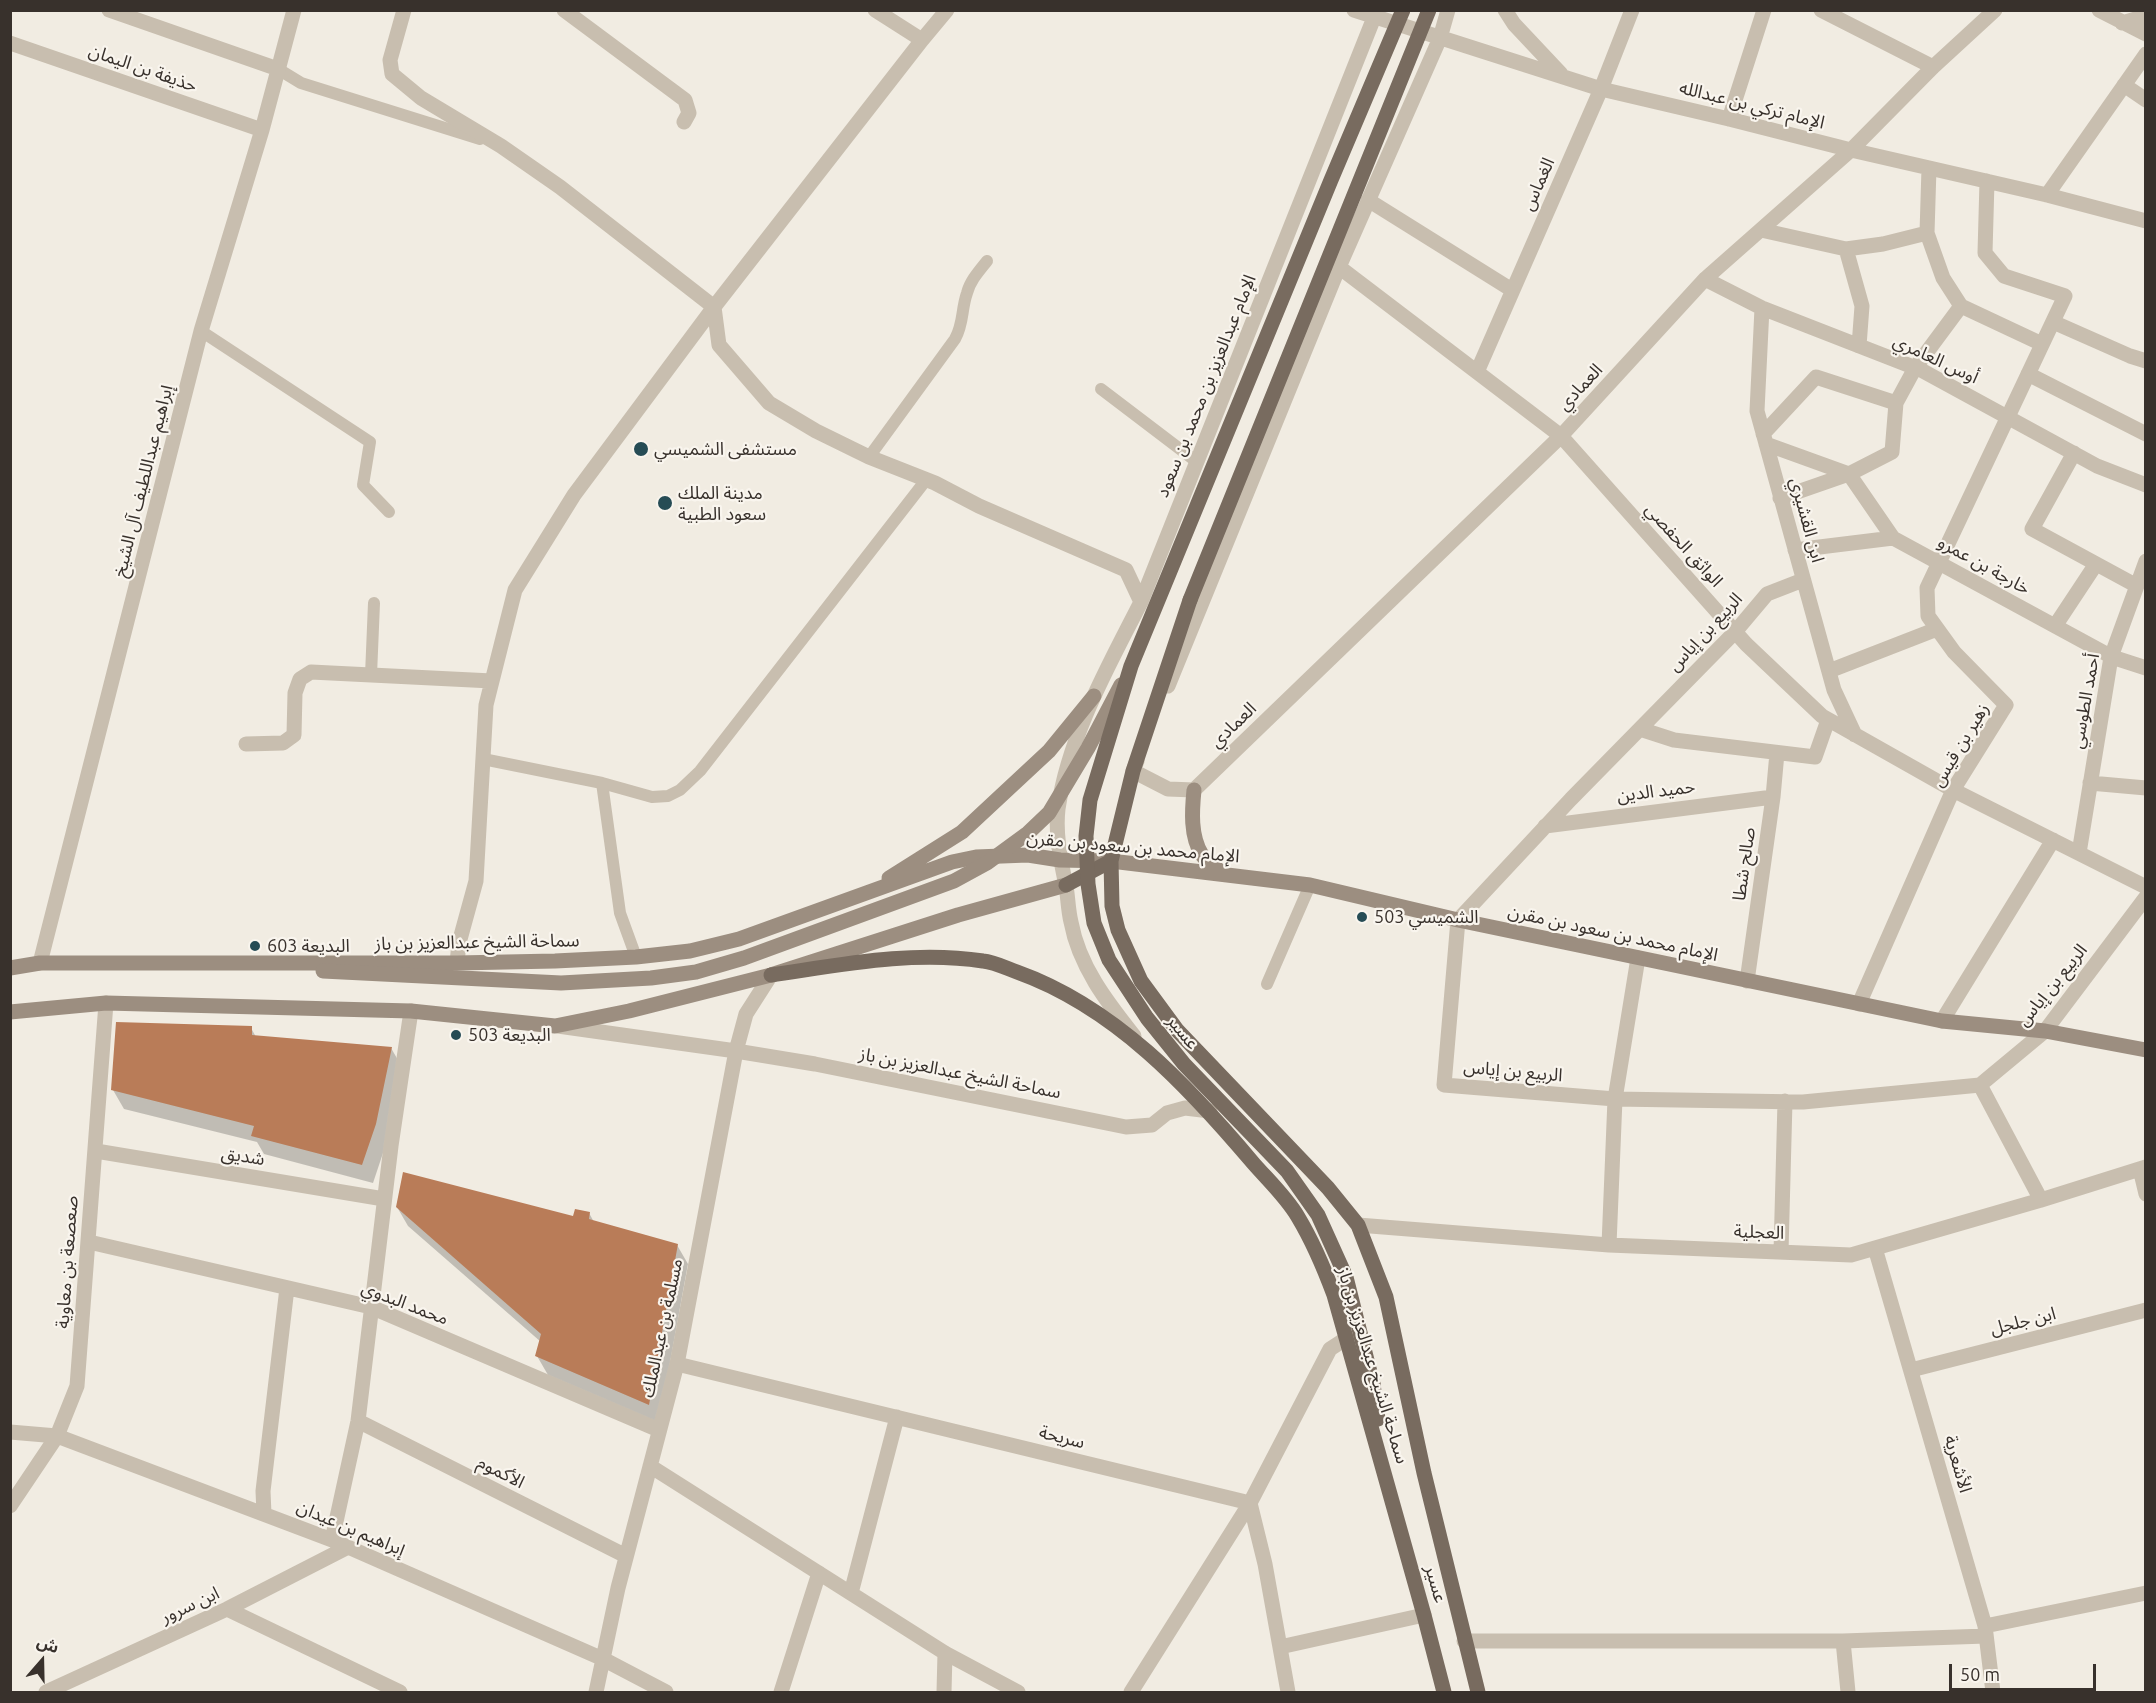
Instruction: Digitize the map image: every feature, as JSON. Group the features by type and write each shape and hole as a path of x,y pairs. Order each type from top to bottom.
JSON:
{"main road":[{"name":"الإمام عبدالعزيز بن محمد بن سعود","path":"1131,666 1326,191 1403,10"},
{"path":"1429,10 1190,600 1133,771 1111,861 1112,906 1118,930 1141,981 1177,1030 1328,1188 1358,1225 1386,1297 1464,1641 1478,1692"},
{"name":"عسير","path":"1131,666 1090,800 1086,836 1088,884 1094,923 1109,960 1147,1018 1184,1064 1287,1171 1318,1215 1346,1276 1373,1384 1389,1487 1444,1692"},
{"name":"سماحة الشيخ عبدالعزيز بن باز","path":"1066,885 1111,861"},
{"name":"سماحة الشيخ عبدالعزيز بن باز","path":"771,975 885,959 931,957 985,961 1045,982 1112,1022 1210,1112 1297,1215 1318,1253 1334,1295 1389,1487"}],"street":[{"path":"109,10 278,69"},
{"name":"إبراهيم عبداللطيف آل الشيخ","path":"40,963 201,331 262,130 294,10"},
{"path":"404,10 390,60 392,74 421,98 501,146 560,187 714,307 719,345 769,403 816,431 868,457 926,480 1126,570 1141,602"},
{"path":"564,10 685,100 688,112 684,122"},
{"path":"875,10 921,40"},
{"path":"458,963 459,943 476,881 486,705 515,590 574,495 714,307 921,40 947,10"},
{"name":"الإمام تركي بن عبدالله","path":"1354,10 1375,14 1440,38 1601,89 2047,195 2145,221"},
{"path":"1223,874 1202,854 1198,843 1192,819 1194,790 1168,789 1133,771 1339,267 1440,38 1448,10"},
{"path":"1505,10 1514,24 1563,76"},
{"name":"الغماس","path":"1477,372 1601,89 1632,10"},
{"path":"1729,119 1764,10"},
{"path":"1821,10 1933,67"},
{"name":"العمادي","path":"1194,790 1561,436 1705,279 1851,150 1933,67 1995,10"},
{"path":"2099,10 2145,34"},
{"name":"الإمام عبدالعزيز بن محمد بن سعود","path":"1059,860 1058,810 1066,774 1094,696 1141,602 1375,14"},
{"path":"2122,23 2145,16"},
{"name":"حذيفة بن اليمان","path":"10,43 262,130"},
{"path":"2047,195 2145,54"},
{"path":"2124,85 2145,100"},
{"path":"1929,168 1927,233 1943,278 1961,306 2042,344"},
{"name":"زهير بن قيس","path":"1859,1004 1953,790 2006,705 1954,652 1928,616 1928,588 2065,296 2004,276 1985,253 1987,181"},
{"path":"1368,200 1512,290"},
{"path":"1761,230 1846,249 1883,244 1927,233"},
{"path":"1846,249 1862,306 1859,346"},
{"name":"الواثق الحفصي","path":"1339,267 1561,436 1735,632 1822,716 1953,790 2145,887"},
{"name":"أوس العامري","path":"1705,279 1762,308 1915,368 2097,466 2145,485"},
{"path":"1780,498 1849,474 1892,452 1896,403 1915,368 1961,306"},
{"name":"ابن القشيري","path":"1762,308 1757,411 1834,690 1855,735"},
{"path":"2053,322 2145,361"},
{"path":"2028,374 2145,434"},
{"path":"1795,550 1893,538 1849,474 1765,439 1816,377 1896,403"},
{"path":"2074,453 2032,529 2137,586"},
{"name":"خارجة بن عمرو","path":"1893,538 2111,657 2145,668"},
{"name":"أحمد الطوسي","path":"2079,853 2111,657 2145,561"},
{"path":"2055,626 2096,564"},
{"name":"الربيع بن إياس","path":"1803,579 1767,594 1735,632 1545,826 1458,920 1444,1085 1615,1099 1803,1102 1980,1085 2045,1031 2145,897"},
{"path":"1829,672 1937,629"},
{"path":"40,963 324,971 561,983 651,978 696,972 744,958 954,881 987,863 1028,833 1049,813 1088,748 1131,666"},
{"path":"246,744 283,743 294,735 296,693 300,679 311,672 492,681"},
{"path":"862,894 962,832 1049,751 1094,696"},
{"path":"1640,729 1674,740 1815,757 1828,720"},
{"name":"صالح شطا","path":"1747,981 1777,753"},
{"path":"2090,783 2145,788"},
{"name":"حميد الدين","path":"1545,826 1773,797"},
{"path":"1942,1021 2053,840"},
{"name":"الإمام محمد بن سعود بن مقرن","path":"862,894 952,862 976,857 1028,855 1059,860 1111,861 1223,874 1310,885 1458,920 1942,1021 2045,1031 2145,1050"},
{"path":"1059,860 1079,951 1094,982 1113,1011 1147,1052"},
{"name":"سماحة الشيخ عبدالعزيز بن باز","path":"555,1026 629,1011 771,975 958,915 1066,885"},
{"name":"سماحة الشيخ عبدالعزيز بن باز","path":"10,968 40,963 458,963 636,957 690,951 739,939 862,894"},
{"path":"1609,1245 1615,1099 1638,958"},
{"name":"مسلمة بن عبدالملك","path":"596,1692 626,1556 677,1364 736,1051 746,1014 771,975"},
{"name":"سماحة الشيخ عبدالعزيز بن باز","path":"10,1012 106,1003 411,1011 555,1026 736,1051 815,1064 1126,1127 1152,1125 1167,1113 1185,1108 1210,1112"},
{"name":"صعصعة بن معاوية","path":"10,1506 57,1436 77,1386 106,1003"},
{"path":"332,1540 358,1422 384,1199 411,1011"},
{"path":"1980,1085 2041,1200"},
{"path":"1781,1252 1785,1101"},
{"name":"شديق","path":"96,1151 384,1199"},
{"path":"2142,1168 2145,1194"},
{"name":"العجلية","path":"1358,1225 1609,1245 1851,1255 2142,1168"},
{"name":"محمد البدوي","path":"88,1242 371,1307 659,1430"},
{"name":"الأشعرية","path":"1875,1248 1985,1631 1993,1692"},
{"path":"264,1514 263,1491 287,1288"},
{"name":"ابن جلجل","path":"1911,1370 2145,1310"},
{"path":"1131,1692 1250,1503 1329,1348 1347,1338"},
{"name":"سريحة","path":"677,1364 1250,1503"},
{"path":"851,1593 897,1417"},
{"name":"الأكموم","path":"358,1422 626,1556"},
{"name":"إبراهيم بن عيدان","path":"10,1432 57,1436 332,1540 603,1659 666,1692"},
{"path":"650,1466 945,1653 1018,1692"},
{"path":"1250,1503 1265,1564 1288,1692"},
{"name":"ابن سرور","path":"46,1692 227,1609 348,1547"},
{"path":"781,1692 819,1573"},
{"path":"1464,1641 1843,1641 1985,1631 2145,1593"},
{"path":"227,1609 400,1692"},
{"path":"1280,1647 1424,1615"},
{"path":"1843,1641 1848,1692"},
{"path":"944,1692 945,1653"}],"lane":[{"path":"278,69 301,82 501,146"},
{"path":"868,457 949,350 961,328 967,293 987,261"},
{"path":"201,331 370,442 363,485 389,512"},
{"path":"1101,389 1197,462"},
{"path":"483,759 602,783 652,797 668,796 680,790 699,771 926,480"},
{"path":"371,675 374,603"},
{"path":"602,783 620,913 636,957"},
{"path":"1267,984 1310,885"}],"building":[{"path":"116,1022 252,1026 252,1035 392,1047 376,1124 362,1165 251,1136 254,1126 111,1090"},
{"path":"403,1172 573,1216 575,1209 590,1212 589,1219 678,1244 649,1405 535,1356 541,1334 396,1207"}],"place":[{"name":"مستشفى الشميسي","path":"641,449"},
{"name":"مدينة الملك سعود الطبية","path":"665,503"},
{"name":"الشميسي 503","path":"1362,917"},
{"name":"البديعة 603","path":"255,946"},
{"name":"البديعة 503","path":"456,1035"}]}
